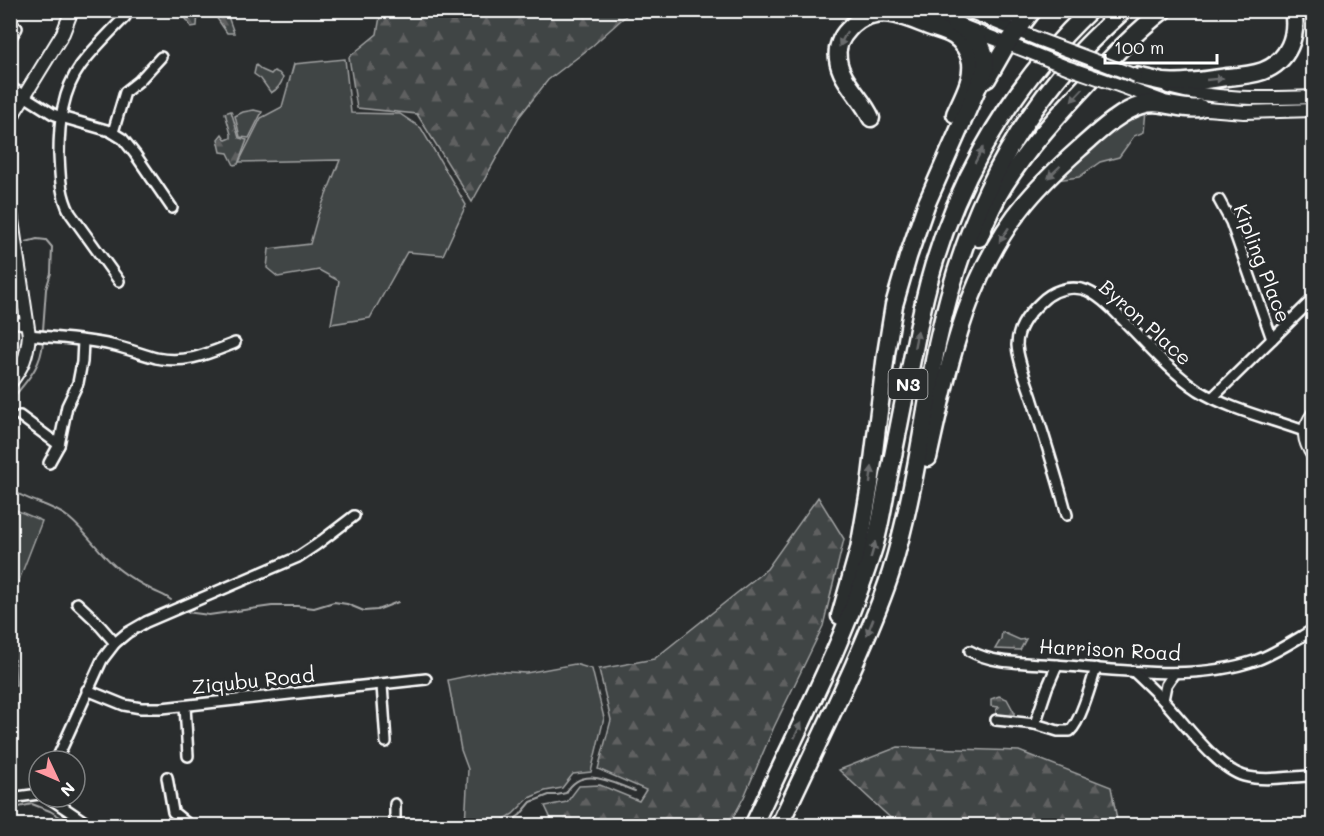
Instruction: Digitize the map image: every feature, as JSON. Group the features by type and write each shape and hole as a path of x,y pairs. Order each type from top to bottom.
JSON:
{"highway":[{"path":"991,10 1002,15 1013,16 1033,11"},
{"name":"N3","path":"753,825 824,675 858,595 875,544 921,313 933,266 948,222 976,161 1008,107 1032,74 1090,10"},
{"name":"N3","path":"779,825 870,629 891,572 903,526 937,347 955,273 976,216 999,167 1022,127 1079,54 1124,10"},
{"path":"929,397 943,356 964,274 988,216 1004,185 1066,106 1122,47 1164,10"},
{"path":"1136,76 1164,82 1182,82 1220,79 1266,70 1280,60 1289,49 1295,28 1293,10"},
{"path":"975,97 1012,37 1033,11"},
{"path":"871,118 845,77 837,53 842,36 860,19 871,14 898,15 954,36 964,46 971,62 970,76 922,192 903,248 894,280 894,305"},
{"path":"824,675 858,549 870,485 884,364 894,305 926,205 986,68 985,52 978,39 954,23"},
{"path":"891,572 916,515 953,352 963,320 983,269 1003,234 1026,202 1053,172 1122,114 1132,108 1152,103 1188,109 1200,108"}],"main road":[{"path":"10,123 63,33 72,10"},
{"path":"921,10 954,23 1012,37 1040,40 1169,87 1213,96 1268,99 1314,97"},
{"path":"968,11 1012,37 1029,51 1158,100 1200,108 1244,112 1314,110"},
{"path":"10,207 29,330 28,351 10,383"},
{"path":"1314,413 1304,431 1305,441 1314,457"}],"street":[{"path":"119,281 70,213 62,195 59,128 66,94 78,70 125,17"},
{"path":"10,38 16,28"},
{"path":"113,132 125,92 139,81 161,57"},
{"path":"10,87 52,114 113,132 129,146 172,208"},
{"name":"Kipling Place","path":"1219,200 1231,222 1272,339"},
{"name":"Byron Place","path":"1067,514 1017,344 1022,325 1030,313 1049,295 1063,289 1084,290 1097,297 1201,392 1235,407 1304,431"},
{"path":"1213,398 1314,298"},
{"path":"10,320 29,330 111,345 172,360 190,360 235,343"},
{"path":"49,463 59,445 67,406 81,373 83,341"},
{"path":"20,416 59,445"},
{"path":"61,749 102,660 127,633 146,622 297,557 354,516"},
{"path":"77,603 116,643"},
{"name":"Harrison Road","path":"970,651 985,658 1004,661 1134,672 1174,673 1238,665 1257,660 1314,630"},
{"path":"1035,724 1044,695 1058,665"},
{"path":"996,720 1070,731 1079,717 1096,668"},
{"path":"1134,672 1208,750 1233,772 1257,778 1314,776"},
{"path":"1163,700 1166,685 1174,673"},
{"name":"Ziqubu Road","path":"87,690 131,707 162,708 426,679"},
{"path":"382,685 386,742"},
{"path":"185,706 188,756"},
{"path":"168,777 172,812 190,825"},
{"path":"10,798 27,796"},
{"path":"395,804 395,825"},
{"path":"66,809 91,825"}],"green space":[{"path":"178,11 198,11 197,26 191,27"},
{"path":"212,11 226,11 234,33 227,33"},
{"path":"381,11 630,12 591,47 548,80 519,117 472,202 417,114 357,108 349,57 377,34"},
{"path":"345,59 351,113 400,114 421,128 466,205 443,255 407,252 370,318 331,324 339,281 319,270 278,277 267,268 269,249 310,244 318,215 340,160 239,162 261,118 282,107 294,64"},
{"path":"256,65 271,74 274,71 279,73 283,78 276,90 271,93 261,79 254,74"},
{"path":"254,110 262,112 249,138 240,137 235,116"},
{"path":"1146,110 1144,132 1134,136 1119,157 1100,162 1079,177 1056,180 1126,118"},
{"path":"231,111 239,138 247,140 238,164 234,165 228,153 221,152 218,139 222,134 226,140 231,138 225,113"},
{"path":"818,497 844,539 823,626 729,825 554,825 545,806 567,802 579,786 600,785 639,801 646,790 598,769 611,720 599,669 654,659 767,569"},
{"path":"11,508 42,521 11,601"},
{"path":"12,627 16,685 11,685"},
{"path":"1002,632 1020,640 1026,639 1020,650 995,649"},
{"path":"575,664 592,669 604,718 591,772 573,774 562,788 545,791 529,798 513,814 495,825 465,825 468,769 461,750 448,680 491,671 526,673"},
{"path":"999,696 1007,699 1014,712 1014,719 996,716 996,710 999,707 991,706 991,699"},
{"path":"898,747 1019,751 1111,787 1118,825 898,825 839,770"}],"waterway":[{"path":"26,242 37,239 46,240 52,247 51,273 46,289 43,330"},
{"path":"10,402 36,368 43,342"},
{"path":"10,489 62,513 75,523 119,570 171,600"},
{"path":"186,612 209,615 272,606 314,608 334,602 347,604 364,611 377,610 398,602"},
{"path":"505,826 520,815 531,802 549,795 566,793 580,779 598,778 635,791"},
{"path":"10,809 32,804 50,811 75,826"}]}
